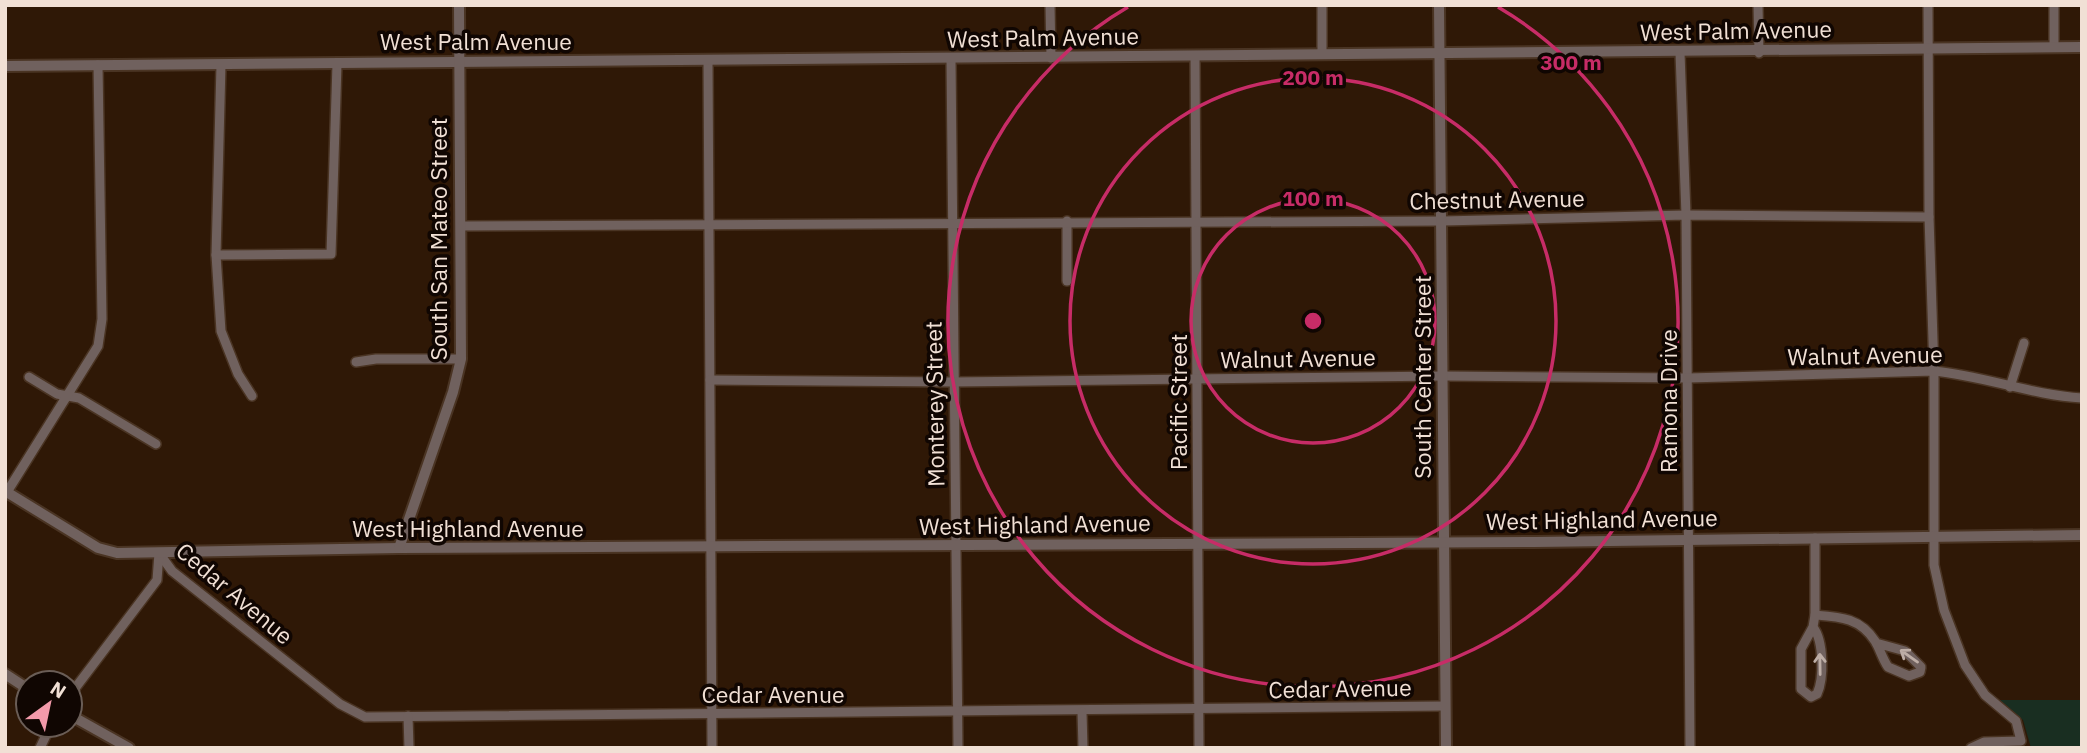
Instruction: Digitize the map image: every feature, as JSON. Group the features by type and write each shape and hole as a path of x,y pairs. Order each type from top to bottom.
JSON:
{"street":[{"name":"South San Mateo Street","path":"399,548 450,402 461,359 459,5"},
{"path":"1050,5 1051,58"},
{"path":"1322,5 1322,54"},
{"name":"South Center Street","path":"1439,5 1446,748"},
{"path":"1758,5 1759,53"},
{"path":"1928,5 1935,576 1965,665 1984,695 2017,721 2022,744 1984,742 1971,748"},
{"path":"2054,5 2054,47"},
{"name":"West Palm Avenue","path":"5,66 1440,53 1759,53 2082,47"},
{"name":"Ramona Drive","path":"1680,53 1686,215 1690,748"},
{"name":"Pacific Street","path":"1195,56 1199,748"},
{"name":"Monterey Street","path":"951,59 958,748"},
{"path":"708,61 712,748"},
{"path":"216,255 331,254 337,64"},
{"path":"6,491 98,346 101,332 98,65"},
{"path":"221,65 216,255 223,344 252,397"},
{"name":"Chestnut Avenue","path":"461,226 1443,220 1686,215 1929,217"},
{"path":"1067,221 1067,281"},
{"path":"2010,387 2024,343"},
{"path":"356,362 376,359 461,359"},
{"name":"Walnut Avenue","path":"710,380 953,382 1443,376 1688,378 1934,372 1970,374 2010,387 2082,398"},
{"path":"29,377 57,394 79,398 156,443"},
{"name":"West Highland Avenue","path":"6,491 107,551 159,553 399,548 710,548 2082,535"},
{"path":"1813,627 1819,640 1820,687 1811,697 1801,689 1800,656 1806,636 1813,627 1815,615 1815,538"},
{"path":"84,676 157,580 159,553"},
{"name":"Cedar Avenue","path":"159,553 172,571 340,704 365,717 1082,712 1445,706"},
{"path":"1815,615 1855,621 1876,643 1888,667 1909,676 1920,672 1921,667 1913,655 1876,643"},
{"path":"1082,712 1083,748"},
{"path":"408,716 409,748"},
{"path":"84,723 128,748"}],"green space":[{"path":"2000,700 2082,700 2082,748 2031,748 2023,720"}]}
